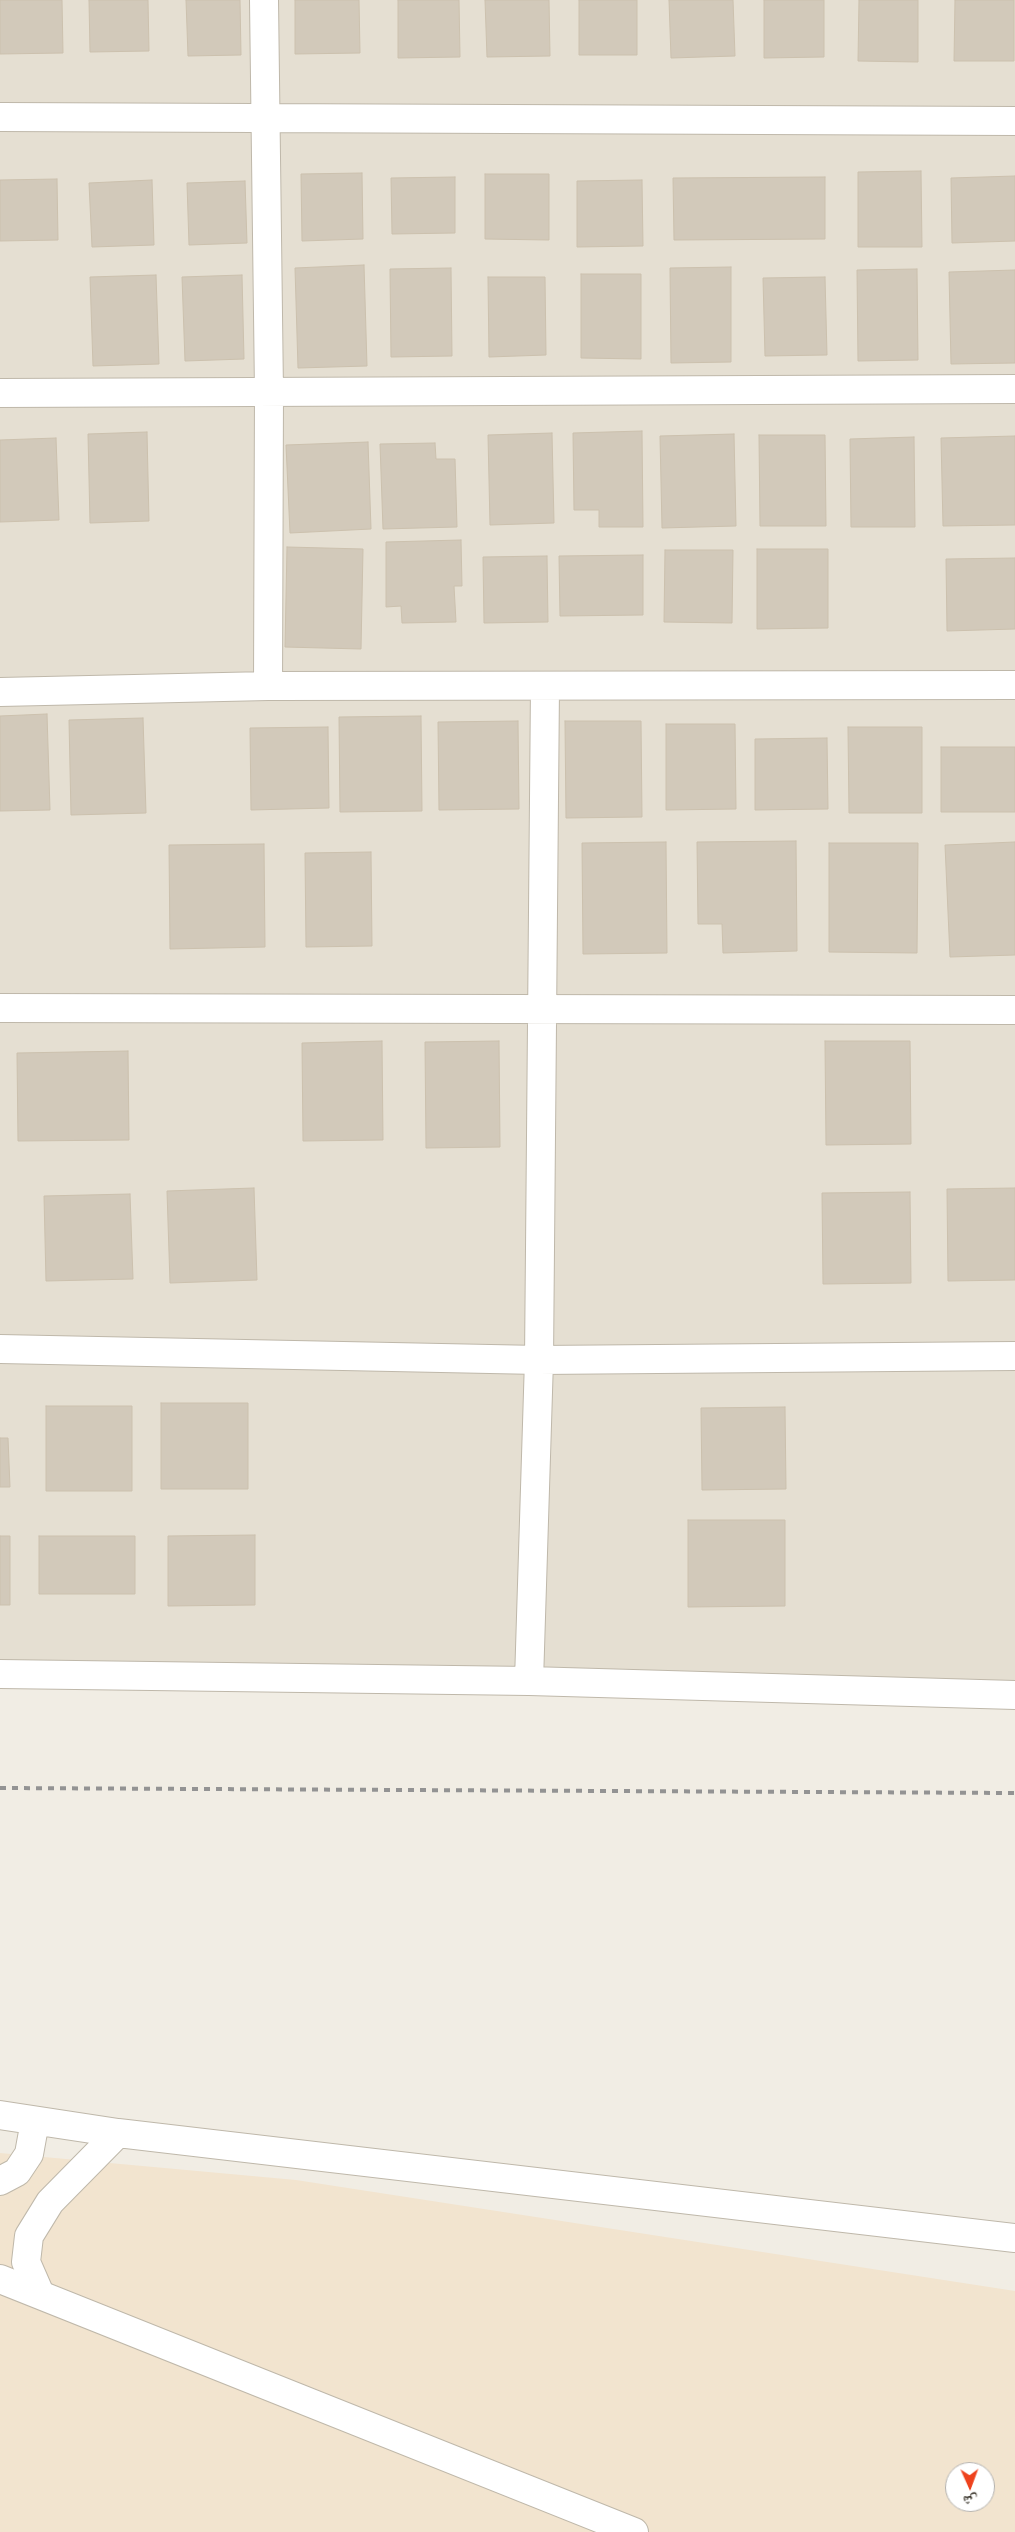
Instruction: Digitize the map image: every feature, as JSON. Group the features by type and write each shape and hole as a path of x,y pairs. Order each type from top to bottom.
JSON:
{"street":[{"path":"264,0 269,392 268,686"},
{"path":"0,117 1015,121"},
{"path":"0,393 1015,389"},
{"path":"0,692 268,686 1015,685"},
{"path":"529,1680 539,1360 544,1008 545,686"},
{"path":"0,1008 1015,1010"},
{"path":"0,1349 539,1360 1015,1356"},
{"path":"0,1674 529,1680 1015,1695"},
{"path":"0,2115 118,2133 1015,2238"},
{"path":"0,2181 16,2172 29,2154 35,2121"},
{"path":"40,2294 26,2262 29,2236 50,2202 118,2133"},
{"path":"0,2279 634,2532"}],"shaded area":[{"path":"0,0 1015,0 1015,1684 0,1683"},
{"path":"0,2153 296,2180 1015,2291 1015,2532 0,2532"}],"building":[{"path":"0,0 62,0 63,53 0,54"},
{"path":"89,0 148,0 149,51 90,52"},
{"path":"186,0 240,0 241,55 188,56"},
{"path":"295,0 359,0 360,53 295,54"},
{"path":"398,0 459,0 460,57 398,58"},
{"path":"485,0 549,0 550,56 487,57"},
{"path":"579,0 637,0 637,55 579,55"},
{"path":"669,0 733,0 735,56 671,58"},
{"path":"764,0 824,0 824,57 764,58"},
{"path":"859,0 918,0 918,62 858,61"},
{"path":"955,0 1014,0 1014,61 954,61"},
{"path":"921,171 922,247 858,247 858,172"},
{"path":"362,173 363,239 302,241 301,174"},
{"path":"485,174 549,174 549,240 485,239"},
{"path":"1015,176 1015,241 952,243 951,178"},
{"path":"455,177 455,233 392,234 391,178"},
{"path":"825,177 825,239 674,240 673,178"},
{"path":"57,179 58,240 0,241 0,180"},
{"path":"152,180 154,245 92,247 89,183"},
{"path":"642,180 643,246 577,247 577,181"},
{"path":"245,181 247,243 189,245 187,183"},
{"path":"364,265 367,366 298,368 295,268"},
{"path":"731,267 731,362 671,363 670,268"},
{"path":"451,268 452,356 391,357 390,269"},
{"path":"917,269 918,360 858,361 857,270"},
{"path":"1015,270 1015,363 951,364 949,272"},
{"path":"581,274 641,274 641,359 581,358"},
{"path":"156,275 159,364 93,366 90,277"},
{"path":"242,275 244,359 185,361 182,277"},
{"path":"488,277 545,277 546,355 489,357"},
{"path":"825,277 827,355 765,356 763,278"},
{"path":"642,431 643,527 599,527 599,510 574,510 573,433"},
{"path":"147,432 149,521 90,523 88,434"},
{"path":"552,433 554,523 490,525 488,435"},
{"path":"734,434 736,526 662,528 660,436"},
{"path":"759,435 825,435 826,526 760,526"},
{"path":"1015,436 1015,525 943,526 941,438"},
{"path":"914,437 915,527 851,527 850,439"},
{"path":"56,438 59,520 0,522 0,440"},
{"path":"368,442 371,529 290,533 286,445"},
{"path":"435,443 436,459 455,459 457,527 383,529 380,444"},
{"path":"461,540 462,586 454,586 456,622 402,623 401,606 386,607 386,542"},
{"path":"287,547 363,549 361,649 285,647"},
{"path":"757,549 828,549 828,628 757,629"},
{"path":"665,550 733,550 732,623 664,622"},
{"path":"643,555 643,615 560,616 559,556"},
{"path":"547,556 548,622 484,623 483,557"},
{"path":"1015,558 1015,629 947,631 946,559"},
{"path":"47,714 50,810 0,811 0,716"},
{"path":"421,716 422,811 340,812 339,717"},
{"path":"143,718 146,813 71,815 69,720"},
{"path":"518,721 519,809 439,810 438,722"},
{"path":"565,721 641,721 642,817 566,818"},
{"path":"666,724 735,724 736,809 666,810"},
{"path":"328,727 329,808 251,810 250,728"},
{"path":"848,727 922,727 922,813 849,813"},
{"path":"827,738 828,809 755,810 755,739"},
{"path":"941,747 1015,747 1015,812 941,812"},
{"path":"796,841 797,951 723,953 722,924 698,924 697,842"},
{"path":"666,842 667,953 583,954 582,843"},
{"path":"1015,842 1015,955 950,957 945,845"},
{"path":"829,843 918,843 917,953 829,952"},
{"path":"264,844 265,947 170,949 169,845"},
{"path":"371,852 372,946 306,947 305,853"},
{"path":"382,1041 383,1140 303,1141 302,1043"},
{"path":"499,1041 500,1147 426,1148 425,1042"},
{"path":"825,1041 910,1041 911,1144 826,1145"},
{"path":"128,1051 129,1140 18,1141 17,1053"},
{"path":"254,1188 257,1280 170,1283 167,1191"},
{"path":"1015,1188 1015,1280 948,1281 947,1189"},
{"path":"910,1192 911,1283 823,1284 822,1193"},
{"path":"130,1194 133,1279 46,1281 44,1196"},
{"path":"161,1403 248,1403 248,1489 161,1489"},
{"path":"46,1406 132,1406 132,1491 46,1491"},
{"path":"785,1407 786,1489 702,1490 701,1408"},
{"path":"0,1438 8,1438 10,1487 0,1487"},
{"path":"688,1520 785,1520 785,1606 688,1607"},
{"path":"255,1535 255,1605 168,1606 168,1536"},
{"path":"0,1536 10,1536 10,1605 0,1605"},
{"path":"39,1536 135,1536 135,1594 39,1594"}],"railway":[{"path":"0,1788 1015,1793"}]}
